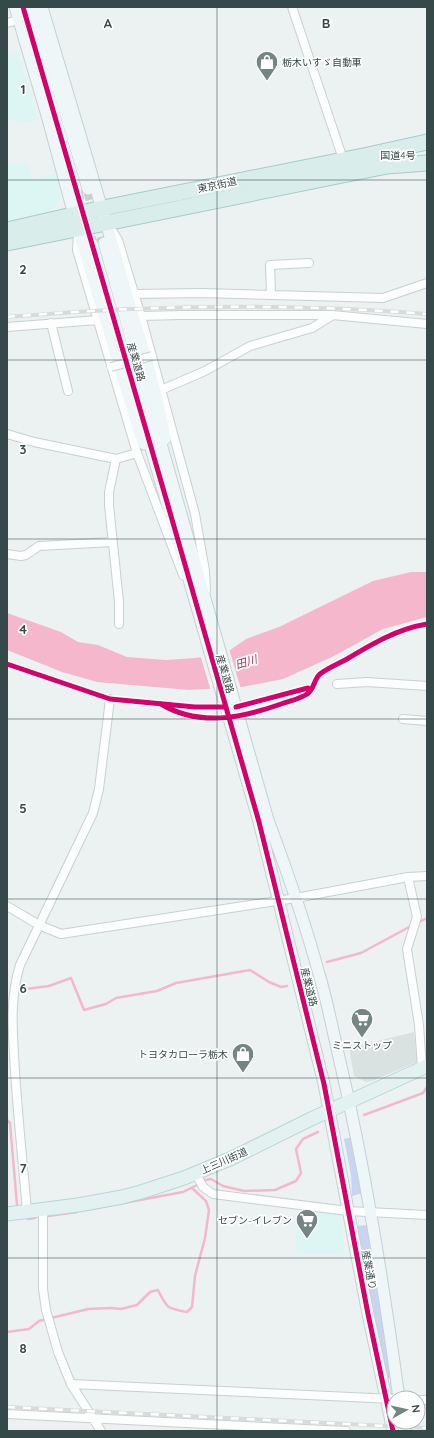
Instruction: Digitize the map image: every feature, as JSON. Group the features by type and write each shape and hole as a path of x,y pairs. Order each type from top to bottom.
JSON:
{"highway":[{"name":"東京街道","path":"7,230 76,222 107,223 345,167 368,155 427,142"},
{"name":"国道4号","path":"368,155 427,155"},
{"name":"東京街道","path":"7,243 76,222 103,208 345,167 427,163"}],"main road":[{"name":"上三川街道","path":"7,1214 122,1197 196,1174 425,1067"}],"street":[{"path":"15,7 76,222 139,431 171,500"},
{"path":"23,7 76,190"},
{"path":"34,7 88,189"},
{"path":"42,7 103,208 163,424 171,500"},
{"path":"292,7 345,167"},
{"path":"7,23 18,20"},
{"path":"76,222 77,250 137,453 183,575 202,610"},
{"path":"107,223 118,240 142,316 195,514 205,571 202,610"},
{"name":"産業道路","path":"98,243 229,702 330,1111"},
{"path":"271,295 270,265 309,263"},
{"path":"134,294 271,295 383,298 427,283"},
{"path":"142,316 333,315 427,324"},
{"path":"161,390 205,371 250,346 312,328 333,315"},
{"path":"7,327 98,320"},
{"path":"51,323 68,391"},
{"path":"112,367 152,356"},
{"path":"7,434 34,442 116,459 137,453"},
{"path":"116,459 109,492 109,505 114,542 119,602 119,624"},
{"path":"7,554 21,556 26,555 39,546 114,542"},
{"path":"337,684 367,682 427,686"},
{"path":"27,1211 12,1019 14,988 20,965 92,813 99,789 110,699"},
{"name":"産業道路","path":"229,702 268,820 296,898 320,975 349,1102"},
{"path":"403,719 427,721"},
{"path":"7,906 39,925 61,934 296,898 408,877 427,876"},
{"path":"408,877 417,917 407,949 425,1067"},
{"name":"産業通り","path":"349,1102 371,1212 387,1309 398,1390"},
{"name":"産業通り","path":"330,1111 368,1314 388,1390"},
{"path":"196,1174 203,1187 213,1194 348,1210 427,1215"},
{"path":"43,1209 43,1289 46,1310 58,1352 71,1384 101,1431"},
{"path":"71,1384 386,1398"},
{"path":"7,1414 346,1431"}],"shaded area":[{"path":"18,52 38,120 18,124 16,120 7,121 7,55"},
{"path":"28,161 32,178 56,174 61,199 48,212 7,221 7,166"},
{"path":"414,1032 417,1062 372,1081 366,1082 354,1076 349,1048"},
{"path":"352,1137 363,1193 352,1196 351,1175 344,1139"},
{"path":"297,1209 340,1214 345,1255 295,1253"},
{"path":"368,1225 392,1378 387,1379 369,1300 356,1226"}],"water":[{"name":"田川","path":"411,572 427,572 427,617 383,629 332,657 283,679 242,687 189,690 97,682 62,672 7,650 7,613 61,632 78,642 98,645 127,657 166,660 195,658 226,653 246,639 279,627 373,581"}],"pier":[{"path":"229,649 241,689 211,691 200,655 226,652"}],"waterway":[{"path":"417,923 427,918"},
{"path":"327,962 361,953 413,925"},
{"path":"19,990 49,986 71,978 84,1010 106,1004 116,998 157,991 176,983 250,970 269,982 281,987 287,986"},
{"path":"364,1115 423,1093 427,1087"},
{"path":"7,1120 10,1123 17,1205"},
{"path":"205,1180 211,1179 223,1186 244,1191 275,1190 296,1181 301,1173 296,1149 303,1139 318,1132"},
{"path":"86,1210 183,1192 197,1185"},
{"path":"7,1332 29,1329 39,1321 88,1309 121,1309 137,1305 150,1292 158,1290 168,1306 187,1312 192,1307 195,1276 205,1238 209,1210 206,1201 192,1188"},
{"path":"48,1216 77,1212"},
{"path":"28,1219 35,1218"}],"tunnel":[{"path":"88,189 104,243"},
{"path":"76,190 92,244"}],"railway":[{"path":"7,317 112,310 217,307 322,308 427,314"},
{"path":"7,1407 427,1428"}],"cycle path":[{"path":"23,7 259,822 324,1084 368,1314 393,1431"},
{"path":"161,704 190,716 205,718 236,716 266,709 304,696 311,690 320,674 375,643 405,629 427,624"},
{"path":"7,664 110,699 195,707 226,707"},
{"path":"236,707 308,688"}],"place":[{"name":"栃木いすゞ自動車","path":"267,82"},
{"name":"ミニストップ","path":"362,1038"},
{"name":"トヨタカローラ栃木","path":"243,1074"},
{"name":"セブン-イレブン","path":"307,1240"}]}
